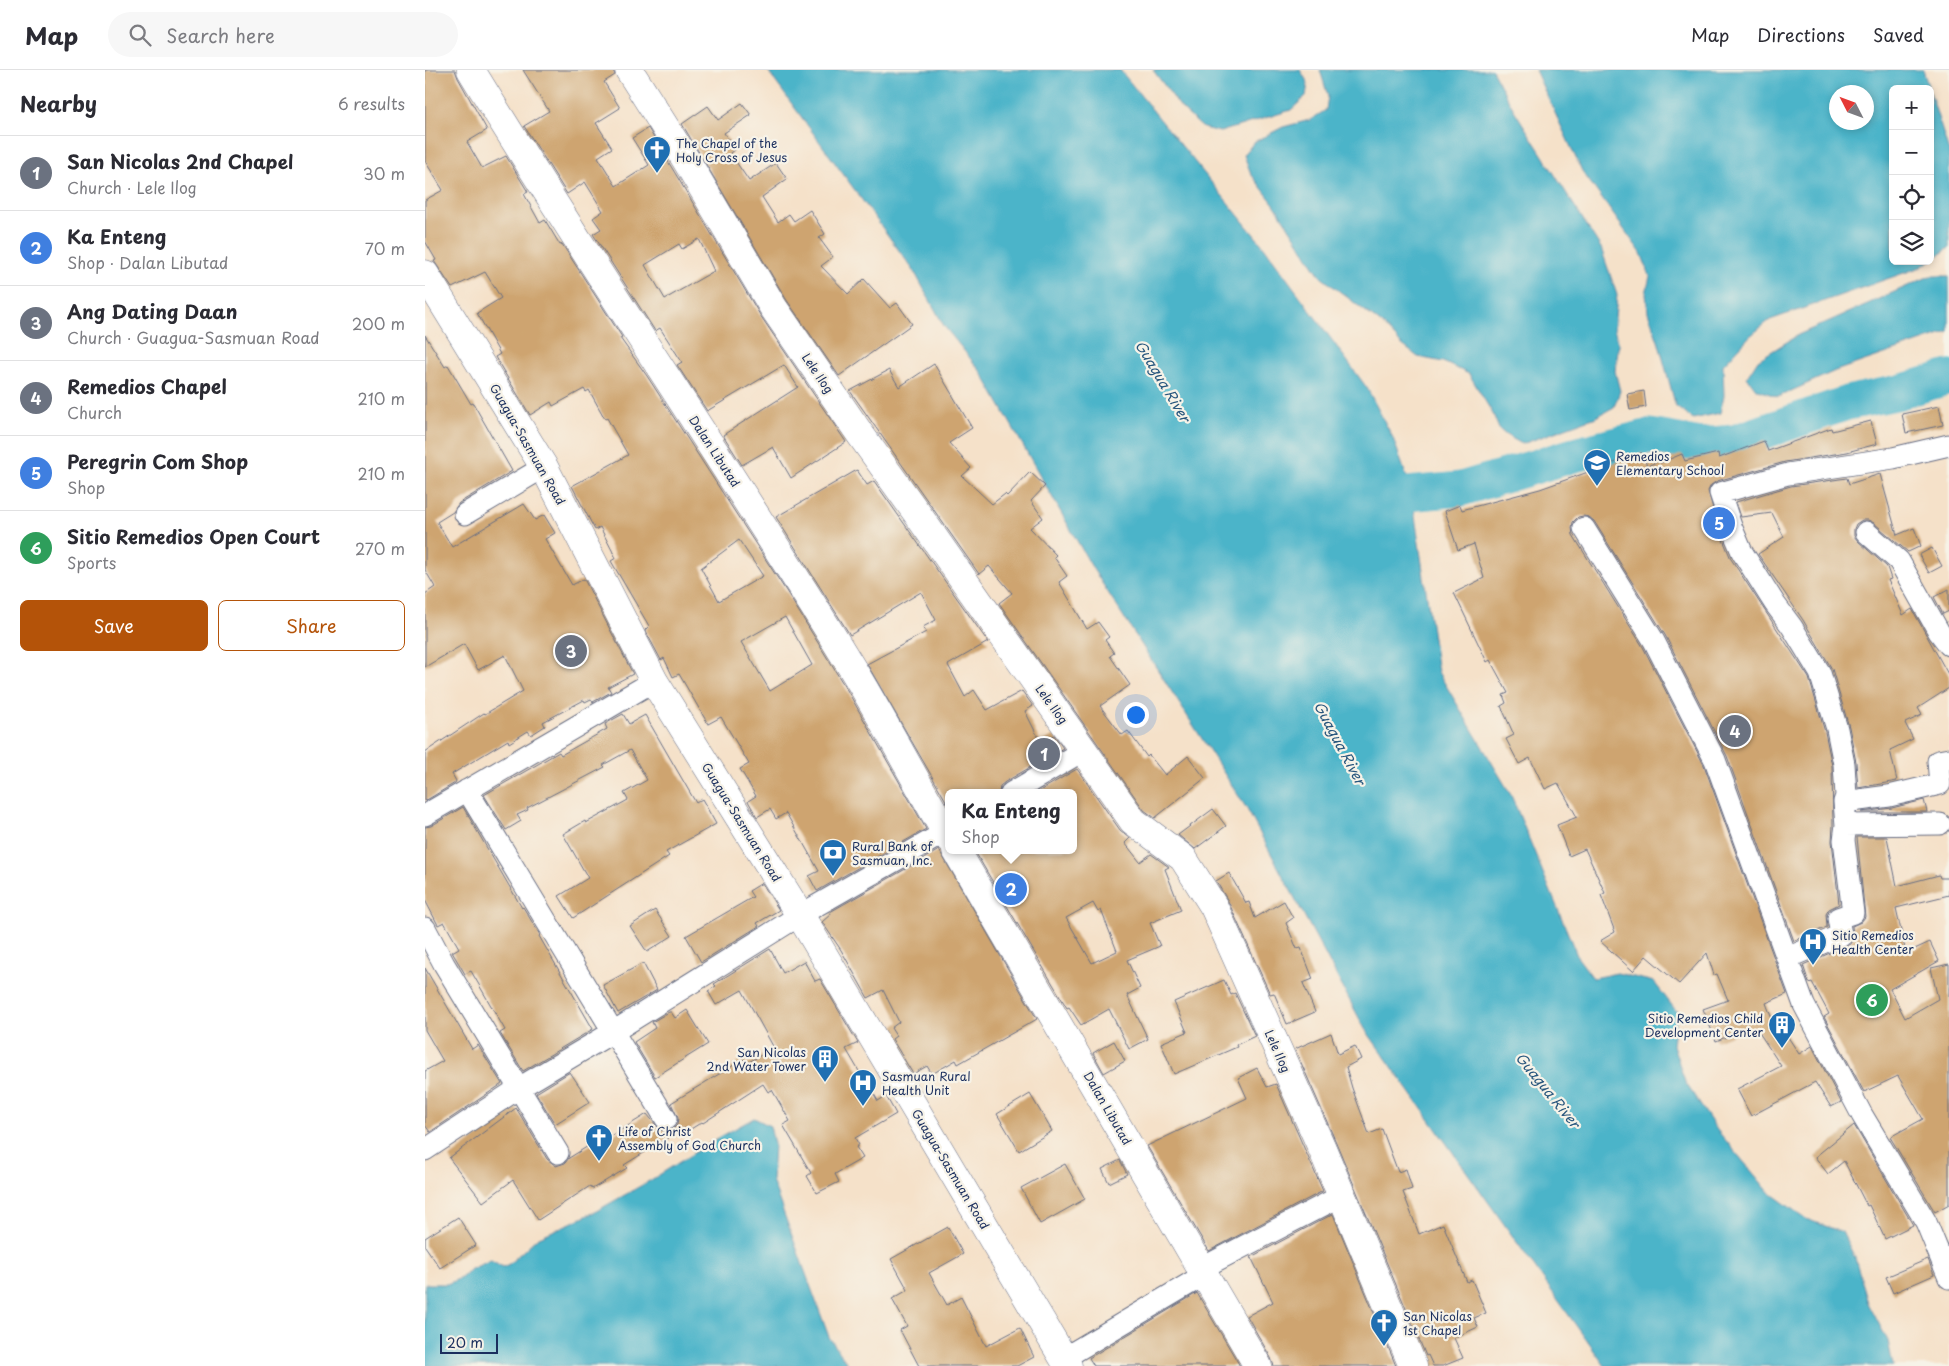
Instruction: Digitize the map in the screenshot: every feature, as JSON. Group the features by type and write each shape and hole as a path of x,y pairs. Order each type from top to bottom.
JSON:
{"street":[{"name":"Dalan Libutad","path":"471,70 849,662 945,830"},
{"name":"Lele Ilog","path":"629,70 686,160 773,307 859,434 917,512 1133,820 1183,858 1214,907 1341,1196 1413,1366"},
{"name":"Guagua-Sasmuan Road","path":"425,274 544,467 654,681 800,915 1066,1362"},
{"path":"1787,958 1841,935 1838,918 1853,913 1843,840 1846,825 1844,802 1847,796 1843,756 1820,673 1742,552 1720,493 1788,474 1893,458 1949,445"},
{"path":"465,514 544,467"},
{"path":"1584,528 1654,641 1715,760 1804,1005 1862,1116 1926,1222 1949,1278"},
{"path":"1866,532 1899,560 1939,632 1949,645"},
{"path":"425,815 654,681"},
{"path":"1018,789 1085,750"},
{"path":"1844,802 1889,796 1940,784 1938,761 1949,759"},
{"path":"467,790 666,1119"},
{"path":"1846,825 1940,824"},
{"path":"425,1150 519,1088 613,1032 800,915 945,839"},
{"name":"Dalan Libutad","path":"959,854 1258,1366"},
{"path":"425,928 443,964 558,1153"},
{"path":"1066,1362 1203,1271 1341,1196"}],"water":[{"name":"Guagua River","path":"767,70 1120,70 1264,247 1367,388 1393,438 1411,489 1438,672 1511,795 1578,958 1593,978 1617,973 1654,982 1677,1012 1673,1045 1685,1082 1717,1130 1769,1192 1806,1219 1842,1232 1855,1258 1868,1303 1888,1341 1893,1366 1605,1366 1365,1029 1247,809 1093,569 982,373 944,326 914,271"},
{"path":"1153,70 1300,70 1308,83 1306,96 1291,110 1220,132 1203,128 1182,109"},
{"path":"1320,70 1492,70 1514,110 1601,248 1617,295 1614,329 1619,344 1615,371 1620,391 1614,407 1596,417 1522,444 1499,429 1493,414 1469,374 1443,362 1418,357 1401,344 1382,324 1321,277 1274,204 1251,174 1244,155 1254,142 1283,127 1310,120 1326,110 1328,96"},
{"path":"1535,70 1923,70 1928,85 1889,85 1889,265 1924,265 1770,320 1750,336 1723,365 1724,396 1720,413 1693,419 1676,407 1659,344 1648,312 1646,294 1650,276 1641,253 1582,171"},
{"path":"1934,105 1949,152 1949,248 1934,258"},
{"path":"1930,276 1949,276 1949,332 1835,371 1778,397 1756,389 1747,377 1758,360 1798,335"},
{"path":"754,1118 770,1126 774,1144 772,1181 829,1337 849,1366 425,1366 425,1284 447,1284 461,1278 471,1269 491,1260 503,1267 509,1264 537,1238 593,1213"}],"building":[{"path":"425,70 455,70 487,130 467,142 482,168 506,156 528,192 524,194 540,223 545,220 560,245 562,244 622,337 620,338 647,376 788,594 847,690 926,829 817,891 809,876 819,871 786,813 776,819 770,809 757,817 748,801 756,796 740,769 749,764 721,717 708,724 679,674 673,677 664,658 661,660 645,630 649,626 611,561 616,558 600,527 595,530 572,486 628,455 589,390 586,392 584,389 553,406 551,402 530,415 495,357 500,354 477,313 501,298 485,272 452,288 434,261 436,260 425,241 425,200 443,190 425,161","holes":["739,540 763,576 719,601 701,568","785,617 812,665 770,691 741,642"]},
{"path":"523,70 613,70 615,75 604,82 620,108 596,123 612,148 598,157 616,186 649,165 632,138 648,128 760,315 846,442 791,478 773,447 742,465 723,435 798,387 784,365 707,411 677,365 682,362 660,328 655,331 593,234 601,229 593,218 603,211 585,182 567,194 524,126 549,111","holes":["699,239 714,271 665,299 645,265 679,244 682,249"]},
{"path":"742,103 751,115 724,133 735,149 730,153 749,181 776,163 787,179 762,197 778,222 789,214 794,221 810,210 825,234 819,238 833,257 821,266 848,294 864,279 890,308 897,303 912,324 839,376 786,299 682,124 708,106 718,120"},
{"path":"425,335 445,367 448,365 471,404 473,403 512,471 459,503 453,512 437,522 452,547 524,504 535,520 544,515 555,533 545,539 572,585 584,579 633,674 608,687 611,692 593,702 591,699 585,702 584,700 543,722 545,726 531,735 528,731 509,743 508,740 452,774 456,781 455,783 425,801 425,752 484,713 523,691 505,655 478,670 464,644 425,667 425,594 435,587 425,570"},
{"path":"934,364 972,428 949,443 971,468 962,476 992,504 1005,494 1007,496 1030,472 1045,486 1031,501 1043,518 1030,528 1056,555 1054,557 1067,576 1059,582 1087,629 1098,622 1109,637 1105,640 1114,653 1110,656 1130,685 1100,706 1122,735 1128,731 1147,757 1149,755 1165,775 1188,756 1205,778 1155,818 1144,810 999,603 1012,593 989,566 979,574 850,391 889,370 899,387"},
{"path":"1644,391 1646,407 1630,410 1627,394"},
{"path":"1939,406 1943,425 1906,433 1902,414"},
{"path":"1871,421 1877,444 1847,452 1785,462 1717,481 1711,485 1708,491 1719,530 1731,559 1809,678 1825,732 1832,766 1832,841 1839,904 1829,909 1826,914 1827,927 1794,941 1727,756 1665,635 1594,521 1589,517 1583,516 1578,517 1573,522 1573,535 1643,647 1704,765 1787,994 1766,1003 1779,1038 1786,1034 1799,1054 1812,1046 1841,1102 1831,1107 1815,1082 1751,1116 1737,1089 1781,1066 1756,1028 1744,1032 1744,1030 1716,1041 1703,1009 1728,1000 1717,974 1714,975 1707,953 1679,984 1646,956 1633,971 1600,941 1615,932 1601,895 1605,893 1585,849 1569,856 1557,825 1577,817 1558,783 1545,789 1530,758 1519,764 1506,739 1514,735 1501,706 1506,703 1503,695 1508,693 1490,660 1487,662 1454,593 1484,578 1474,544 1458,550 1445,511 1460,505 1462,510 1540,489 1642,453 1647,466 1682,454 1685,461 1718,453 1719,458 1764,441 1768,451 1831,428 1832,431"},
{"path":"857,470 867,485 874,481 988,642 948,665 965,697 974,690 987,710 1022,691 1033,706 1025,711 1041,743 1054,735 1063,748 1005,782 1000,789 945,789 945,799 867,664 926,632 923,627 936,620 921,592 850,635 776,517"},
{"path":"1880,474 1897,535 1914,528 1921,546 1908,552 1868,520 1862,520 1856,524 1854,536 1887,567 1891,579 1888,580 1903,615 1912,609 1949,676 1949,688 1918,708 1922,715 1905,723 1913,739 1890,750 1897,781 1858,788 1856,762 1849,727 1832,669 1803,620 1758,554 1784,537 1772,513 1741,517 1736,502 1791,486 1847,478 1849,484"},
{"path":"1932,548 1942,566 1929,573 1919,555"},
{"path":"1949,589 1949,611 1943,614 1934,597"},
{"path":"623,714 629,724 645,715 696,803 702,799 716,824 666,852 669,856 573,918 559,896 588,878 563,834 628,800 624,793 647,780 630,750 603,765 605,767 527,808 528,810 517,815 521,821 506,830 484,795 559,752 561,755 607,729 605,724"},
{"path":"1077,769 1120,830 1130,838 1125,843 1140,862 1151,854 1169,867 1165,869 1181,910 1150,923 1160,946 1127,960 1140,988 1127,995 1148,1039 1129,1049 1109,1009 1081,1025 1069,1007 1067,1008 976,854 1077,854 1077,789 1043,789","holes":["1093,903 1098,912 1101,910 1117,951 1092,963 1066,918"]},
{"path":"1924,800 1927,812 1861,812 1892,808"},
{"path":"463,807 522,908 540,935 593,1029 523,1071 500,1033 505,1030 471,971 465,974 452,952 459,948 444,922 438,925 425,900 425,827 431,826"},
{"path":"1213,809 1226,826 1195,849 1178,835"},
{"path":"1857,837 1887,837 1897,886 1939,875 1940,878 1949,878 1949,895 1896,908 1906,953 1930,942 1939,961 1890,989 1905,1018 1938,999 1931,968 1949,964 1949,1204 1935,1212 1890,1137 1923,1119 1898,1076 1864,1092 1824,1017 1829,1014 1812,982 1809,983 1803,965 1850,944 1853,938 1852,926 1861,922 1865,917"},
{"path":"939,850 1037,1019 958,1064 956,1060 932,1074 927,1066 913,1074 892,1039 896,1036 891,1028 899,1022 883,990 868,998 841,950 822,922 831,914 830,912"},
{"path":"1229,873 1246,903 1249,902 1255,918 1284,901 1293,918 1286,923 1297,949 1301,948 1313,979 1303,983 1315,1012 1287,1024 1274,993 1270,994 1228,901 1216,881"},
{"path":"762,883 779,910 757,923 759,926 701,962 686,936 753,897 749,891"},
{"path":"655,910 672,936 647,952 630,926"},
{"path":"770,949 783,973 804,961 815,981 820,979 858,1043 846,1049 878,1101 886,1096 896,1114 855,1138 859,1145 856,1147 863,1158 835,1174 839,1182 817,1193 807,1176 811,1173 783,1125 790,1121 772,1090 768,1092 763,1084 703,1123 686,1132 684,1128 624,1165 627,1168 592,1189 590,1186 538,1220 513,1180 483,1202 449,1158 516,1108 547,1159 556,1166 565,1163 569,1158 606,1135 608,1138 647,1114 660,1130 672,1130 677,1125 678,1118 671,1103 744,1059 747,1063 774,1048 742,990 716,1005 708,991 716,986 714,984"},
{"path":"643,963 657,990 618,1013 603,985"},
{"path":"425,968 472,1049 478,1045 502,1084 430,1132 425,1125 425,1071 443,1061 425,1030"},
{"path":"1224,980 1231,995 1235,993 1255,1036 1236,1045 1237,1047 1174,1074 1161,1043 1187,1032 1174,1002"},
{"path":"687,1010 708,1044 655,1077 634,1042 655,1028 652,1022 669,1012 675,1018"},
{"path":"1331,1033 1338,1054 1355,1046 1361,1059 1346,1067 1352,1088 1369,1134 1382,1129 1398,1172 1406,1169 1412,1189 1403,1192 1419,1234 1443,1224 1467,1282 1472,1280 1486,1313 1474,1318 1478,1327 1454,1338 1463,1358 1443,1366 1433,1366 1428,1355 1426,1356 1295,1049"},
{"path":"1114,1041 1125,1061 1104,1073 1093,1053"},
{"path":"1257,1068 1267,1087 1276,1084 1323,1191 1209,1251 1147,1146 1247,1098 1238,1078"},
{"path":"570,1072 590,1102 555,1124 536,1093"},
{"path":"1030,1094 1052,1131 1019,1151 997,1114"},
{"path":"1854,1125 1913,1225 1885,1239 1869,1205 1867,1206 1844,1161 1828,1174 1815,1157"},
{"path":"1120,1160 1127,1174 1109,1183 1102,1169"},
{"path":"1065,1164 1085,1199 1040,1224 1021,1188"},
{"path":"1333,1214 1396,1366 1274,1366 1247,1316 1273,1302 1251,1257"},
{"path":"458,1217 476,1245 440,1268 425,1246 425,1238"},
{"path":"948,1227 963,1254 929,1273 947,1305 961,1297 986,1346 1020,1328 1034,1357 1017,1366 919,1366 900,1330 907,1326 892,1299 908,1290 891,1259"},
{"path":"1928,1259 1934,1275 1893,1293 1886,1277"},
{"path":"1197,1293 1240,1366 1094,1366 1089,1358"}],"waterway":[{"path":"1364,498 1461,489 1574,455 1650,436 1701,445 1734,442 1847,403 1900,392 1949,377"}],"place":[{"name":"The Chapel of the Holy Cross of Jesus","path":"657,174"},
{"name":"Remedios Elementary School","path":"1597,487"},
{"name":"Peregrin Com Shop","path":"1719,523"},
{"name":"Ang Dating Daan","path":"571,651"},
{"name":"Remedios Chapel","path":"1735,731"},
{"name":"San Nicolas 2nd Chapel","path":"1044,754"},
{"name":"Rural Bank of Sasmuan, Inc.","path":"833,877"},
{"name":"Ka Enteng","path":"1011,889"},
{"name":"Sitio Remedios Health Center","path":"1813,966"},
{"name":"Sitio Remedios Open Court","path":"1872,1000"},
{"name":"Sitio Remedios Child Development Center","path":"1782,1049"},
{"name":"San Nicolas 2nd Water Tower","path":"825,1083"},
{"name":"Sasmuan Rural Health Unit","path":"863,1107"},
{"name":"Life of Christ Assembly of God Church","path":"599,1162"},
{"name":"San Nicolas 1st Chapel","path":"1384,1347"}]}
